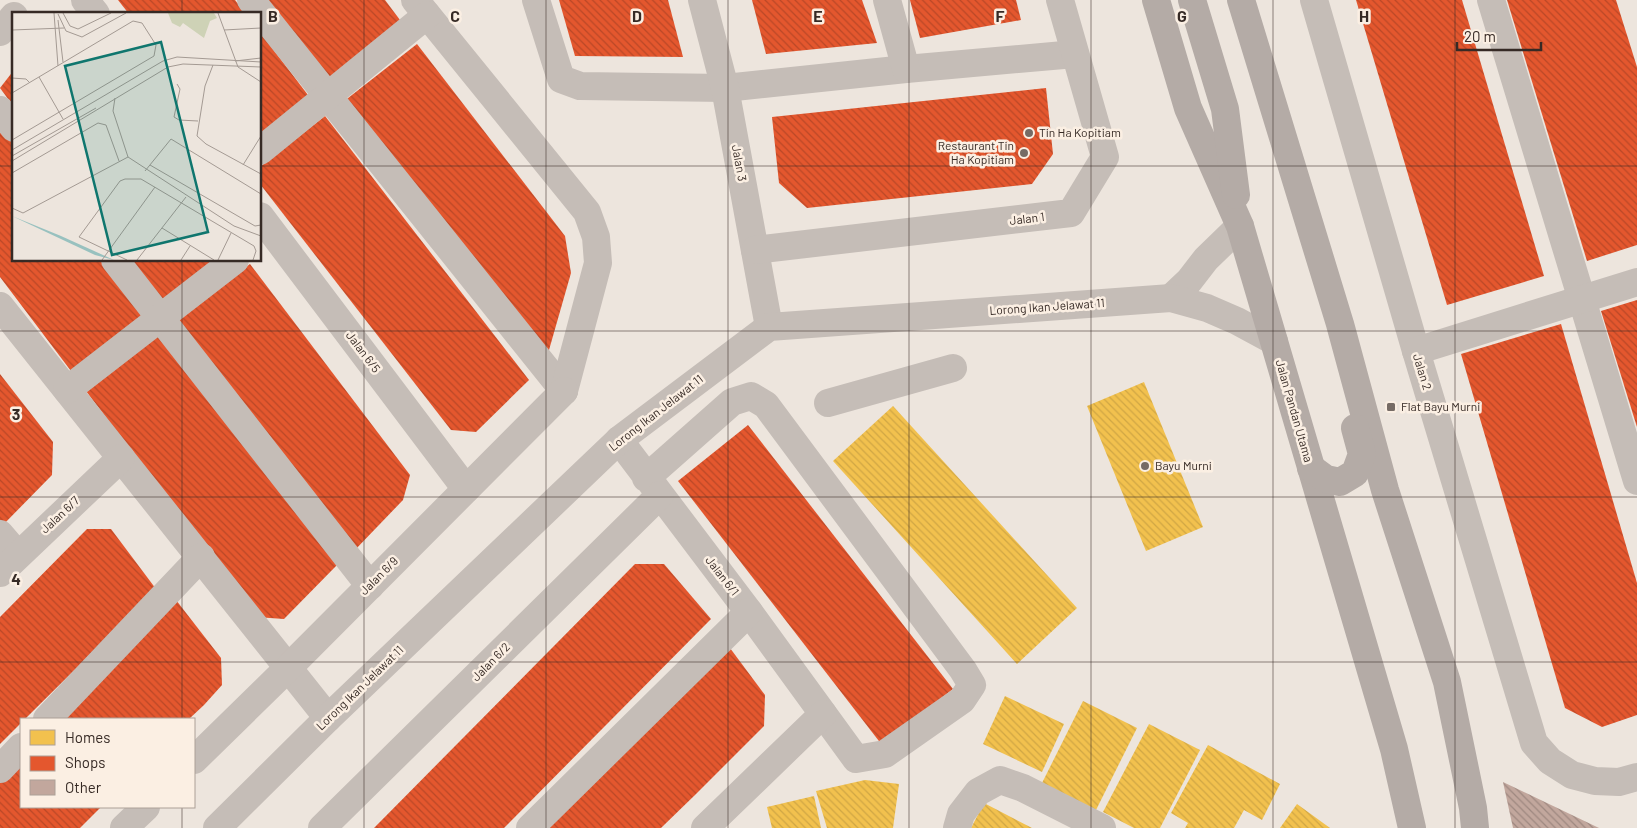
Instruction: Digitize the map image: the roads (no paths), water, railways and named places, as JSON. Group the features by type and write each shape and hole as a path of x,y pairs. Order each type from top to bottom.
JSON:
{"main road":[{"name":"Jalan Pandan Utama","path":"1156,0 1188,108 1240,226 1394,749 1412,828"},
{"path":"1192,0 1225,109 1240,226"},
{"path":"1241,0 1340,324 1386,490 1447,682 1473,808 1475,828"},
{"path":"1311,468 1326,479 1340,482 1355,473 1362,454 1336,360 1340,324"}],"street":[{"path":"17,12 27,0"},
{"path":"85,0 94,12"},
{"path":"251,0 261,12"},
{"path":"536,0 561,79 580,86 725,88 1075,54"},
{"name":"Jalan 3","path":"702,0 725,88 769,327"},
{"path":"887,0 906,69"},
{"name":"Jalan 1","path":"755,250 1071,214 1105,157 1060,0"},
{"name":"Jalan 2","path":"1314,0 1416,351 1534,743 1550,761 1572,775 1595,781 1619,782 1637,777"},
{"path":"1491,0 1637,481"},
{"path":"261,150 328,96 421,8 587,212 596,236 598,263 564,391"},
{"path":"261,12 564,391"},
{"path":"0,32 12,18"},
{"path":"0,110 12,125"},
{"path":"1171,298 1240,226"},
{"name":"Jalan 6/5","path":"264,230 466,489"},
{"path":"116,261 370,586"},
{"path":"67,390 234,261"},
{"path":"1416,351 1637,282"},
{"name":"Lorong Ikan Jelawat 11","path":"217,828 328,718 618,440 769,327 1171,298 1207,308 1274,341"},
{"path":"0,306 328,718"},
{"path":"828,403 953,368"},
{"name":"Jalan 6/9","path":"195,759 564,391"},
{"name":"Jalan 6/2","path":"339,822 732,402 751,396 766,405 963,670 972,685 962,700 885,754 856,759 823,714"},
{"name":"Jalan 6/1","path":"618,440 750,612 823,714"},
{"name":"Jalan 6/7","path":"9,564 121,458"},
{"path":"0,534 9,564"},
{"path":"48,718 200,558"},
{"path":"530,828 750,612"},
{"path":"705,828 823,714"},
{"path":"0,769 20,748"},
{"path":"957,828 962,814 978,792 1000,780 1024,788 1102,828"},
{"path":"124,828 145,808"}],"place":[{"name":"Tin Ha Kopitiam","path":"1029,133"},
{"name":"Restaurant Tin Ha Kopitiam","path":"1024,153"},
{"name":"Flat Bayu Murni","path":"1391,407"},
{"name":"Bayu Murni","path":"1145,466"}]}
